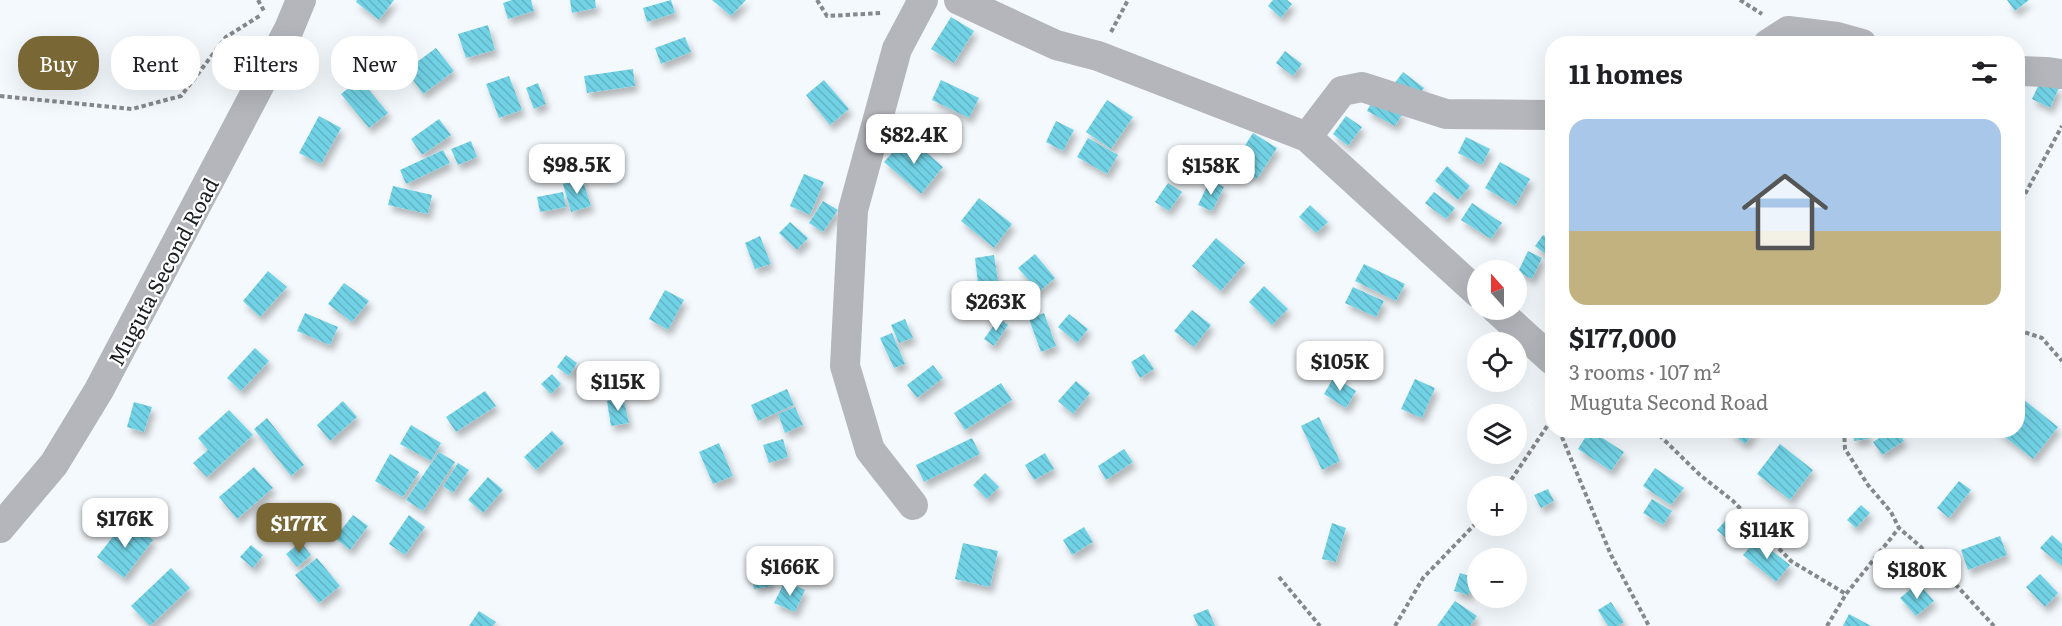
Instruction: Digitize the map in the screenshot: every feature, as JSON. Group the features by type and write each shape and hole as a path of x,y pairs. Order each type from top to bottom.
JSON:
{"street":[{"name":"Muguta Second Road","path":"0,528 54,464 99,390 289,29 301,0"},
{"path":"959,0 1056,45 1098,56 1307,137 1467,283"},
{"path":"913,505 870,450 845,366 853,210 897,49 919,6"},
{"path":"1780,36 1788,31 1829,36"},
{"path":"2025,71 2062,74"},
{"path":"1307,137 1342,91 1362,87 1446,114 1545,115"},
{"path":"1508,320 1545,354"}],"path":[{"path":"817,0 827,16 919,6"},
{"path":"0,96 132,109 181,96 226,37 265,13"},
{"path":"2025,194 2062,126"},
{"path":"2025,332 2042,338 2062,361"},
{"path":"1514,476 1545,429"},
{"path":"1562,438 1611,555 1649,626"},
{"path":"1662,438 1700,475 1733,501 1791,561 1846,594"},
{"path":"1844,438 1845,449 1868,485 1891,512 1899,528 1921,547 1994,626"},
{"path":"1827,626 1846,594 1899,528"},
{"path":"1395,626 1423,578 1467,533"},
{"path":"1279,577 1320,626"}],"building":[{"path":"357,0 394,0 379,20 356,2"},
{"path":"512,0 531,0 534,11 508,19 503,3"},
{"path":"570,0 595,0 596,8 572,13"},
{"path":"671,0 675,13 647,22 643,8"},
{"path":"712,0 746,0 731,16"},
{"path":"1273,0 1287,0 1292,4 1281,18 1268,6"},
{"path":"2007,0 2029,0 2015,11"},
{"path":"951,17 974,31 954,63 931,49"},
{"path":"488,25 495,50 466,58 458,34"},
{"path":"685,37 691,52 661,64 655,48"},
{"path":"436,48 454,71 423,94 418,87 418,61"},
{"path":"1285,51 1302,64 1293,76 1276,63"},
{"path":"633,69 635,86 587,93 584,76"},
{"path":"1403,72 1424,88 1416,99 1394,84"},
{"path":"509,76 522,110 499,118 486,84"},
{"path":"824,80 849,109 830,125 806,95"},
{"path":"941,80 979,98 969,118 932,100"},
{"path":"2041,80 2059,88 2050,108 2032,99"},
{"path":"538,83 546,104 534,109 526,88"},
{"path":"346,90 369,90 388,113 369,128 341,94"},
{"path":"1374,98 1403,113 1395,126 1367,111"},
{"path":"1107,100 1133,117 1111,149 1086,132"},
{"path":"319,116 341,128 321,164 299,153"},
{"path":"1346,116 1362,127 1348,146 1333,134"},
{"path":"439,119 451,135 422,155 411,139"},
{"path":"1056,121 1074,130 1063,151 1046,142"},
{"path":"1253,133 1277,148 1257,179 1233,164"},
{"path":"907,136 943,167 921,194 884,162"},
{"path":"1466,137 1490,149 1482,165 1458,153"},
{"path":"1088,138 1118,155 1107,174 1077,157"},
{"path":"471,141 477,157 458,165 451,149"},
{"path":"443,150 450,163 406,184 400,170"},
{"path":"1500,162 1530,179 1515,206 1485,188"},
{"path":"1447,166 1470,186 1458,200 1435,181"},
{"path":"804,174 824,182 810,215 790,206"},
{"path":"582,178 591,206 571,212 563,184"},
{"path":"1210,180 1224,187 1212,211 1198,205"},
{"path":"1168,183 1182,192 1169,211 1155,202"},
{"path":"393,186 432,195 428,214 388,205"},
{"path":"563,192 566,207 540,212 537,197"},
{"path":"1434,192 1455,208 1446,219 1425,203"},
{"path":"979,198 1012,224 994,248 961,221"},
{"path":"823,201 838,210 823,232 809,223"},
{"path":"1472,203 1502,223 1491,239 1461,220"},
{"path":"1310,205 1328,222 1316,233 1299,217"},
{"path":"790,222 808,238 797,250 779,233"},
{"path":"1543,235 1545,236 1545,254 1535,246"},
{"path":"760,236 771,264 755,269 745,243"},
{"path":"1216,238 1245,263 1221,291 1192,266"},
{"path":"1528,251 1542,258 1532,279 1527,276 1527,260 1524,260"},
{"path":"1035,254 1055,278 1039,292 1018,268"},
{"path":"994,255 998,281 978,283 975,258"},
{"path":"1364,264 1405,284 1396,301 1355,281"},
{"path":"268,271 287,287 260,317 243,301"},
{"path":"344,283 369,301 352,322 328,304"},
{"path":"1264,286 1288,309 1272,325 1249,302"},
{"path":"1353,287 1384,301 1376,317 1345,303"},
{"path":"665,290 684,300 668,330 649,319"},
{"path":"1192,310 1211,325 1194,347 1174,331"},
{"path":"305,313 338,327 330,345 297,331"},
{"path":"1044,313 1056,346 1041,352 1029,319"},
{"path":"1069,314 1088,329 1077,343 1058,327"},
{"path":"999,318 1008,325 994,346 984,339"},
{"path":"905,319 913,338 899,343 891,325"},
{"path":"892,333 905,364 894,368 880,338"},
{"path":"255,348 269,361 241,391 227,378"},
{"path":"1144,354 1154,369 1140,378 1131,362"},
{"path":"566,355 577,363 569,376 557,367"},
{"path":"933,365 943,378 917,398 907,385"},
{"path":"552,374 561,384 551,394 541,384"},
{"path":"1334,377 1356,391 1346,408 1324,394"},
{"path":"1415,379 1435,388 1422,418 1401,409"},
{"path":"1076,381 1090,393 1073,414 1058,401"},
{"path":"1001,383 1012,400 965,430 954,413"},
{"path":"787,389 794,405 758,421 751,405"},
{"path":"485,391 496,406 456,432 446,417"},
{"path":"623,397 629,423 611,426 607,401"},
{"path":"343,401 357,417 330,441 317,425"},
{"path":"2025,401 2058,427 2033,459 2006,438 2025,438"},
{"path":"134,402 152,407 144,432 127,427"},
{"path":"795,407 803,425 785,433 778,414"},
{"path":"229,410 253,435 207,477 193,463 208,450 198,438"},
{"path":"1319,417 1340,461 1322,470 1301,426"},
{"path":"267,418 304,465 291,476 254,429"},
{"path":"411,425 441,443 431,461 400,444"},
{"path":"552,431 564,443 536,470 524,457"},
{"path":"972,438 980,454 924,482 916,465"},
{"path":"1585,438 1602,438 1624,452 1611,471 1578,449"},
{"path":"1738,438 1750,438 1745,444"},
{"path":"1854,438 1868,438 1868,439 1854,441"},
{"path":"1879,438 1902,438 1904,441 1882,455 1873,442"},
{"path":"783,439 788,457 769,463 763,445"},
{"path":"719,443 733,476 713,484 699,452"},
{"path":"1780,444 1813,470 1790,500 1757,474"},
{"path":"1124,449 1133,462 1106,480 1098,466"},
{"path":"439,452 455,462 423,511 406,500"},
{"path":"1045,453 1054,469 1034,480 1025,465"},
{"path":"390,454 419,472 403,497 375,481"},
{"path":"458,463 469,470 453,493 443,486"},
{"path":"254,467 273,488 237,519 219,497"},
{"path":"1655,468 1684,488 1671,505 1643,486"},
{"path":"985,473 999,487 987,499 973,485"},
{"path":"488,477 503,490 483,513 468,500"},
{"path":"1959,481 1971,490 1949,518 1937,508"},
{"path":"1548,489 1554,501 1541,508 1534,495"},
{"path":"1652,499 1672,511 1663,525 1643,513"},
{"path":"1861,505 1870,513 1856,528 1847,520"},
{"path":"353,515 368,526 350,550 335,538"},
{"path":"409,515 425,527 405,555 389,544"},
{"path":"1729,517 1738,525 1726,538 1717,530"},
{"path":"126,520 153,540 124,578 97,557"},
{"path":"1332,523 1346,528 1336,562 1322,559"},
{"path":"1084,527 1093,542 1072,555 1063,540"},
{"path":"2052,535 2062,544 2062,566 2040,548"},
{"path":"2000,536 2007,555 1968,570 1961,550"},
{"path":"1757,539 1790,565 1776,582 1743,555"},
{"path":"301,542 311,555 297,567 286,554"},
{"path":"963,543 998,551 990,587 955,579"},
{"path":"251,545 263,555 253,568 240,557"},
{"path":"317,558 340,586 319,603 295,575"},
{"path":"768,566 772,586 754,589 750,570"},
{"path":"171,568 190,588 150,626 131,606"},
{"path":"1460,573 1467,575 1467,594 1454,591"},
{"path":"2040,574 2058,593 2045,607 2026,587"},
{"path":"785,581 805,590 795,612 774,603"},
{"path":"1918,583 1934,601 1916,616 1900,598"},
{"path":"1455,601 1477,616 1470,626 1437,626"},
{"path":"1611,602 1624,622 1618,626 1608,626 1598,610"},
{"path":"1208,609 1215,626 1198,626 1193,615"},
{"path":"479,611 496,622 493,626 469,626"},
{"path":"1849,614 1871,626 1843,626"}]}
